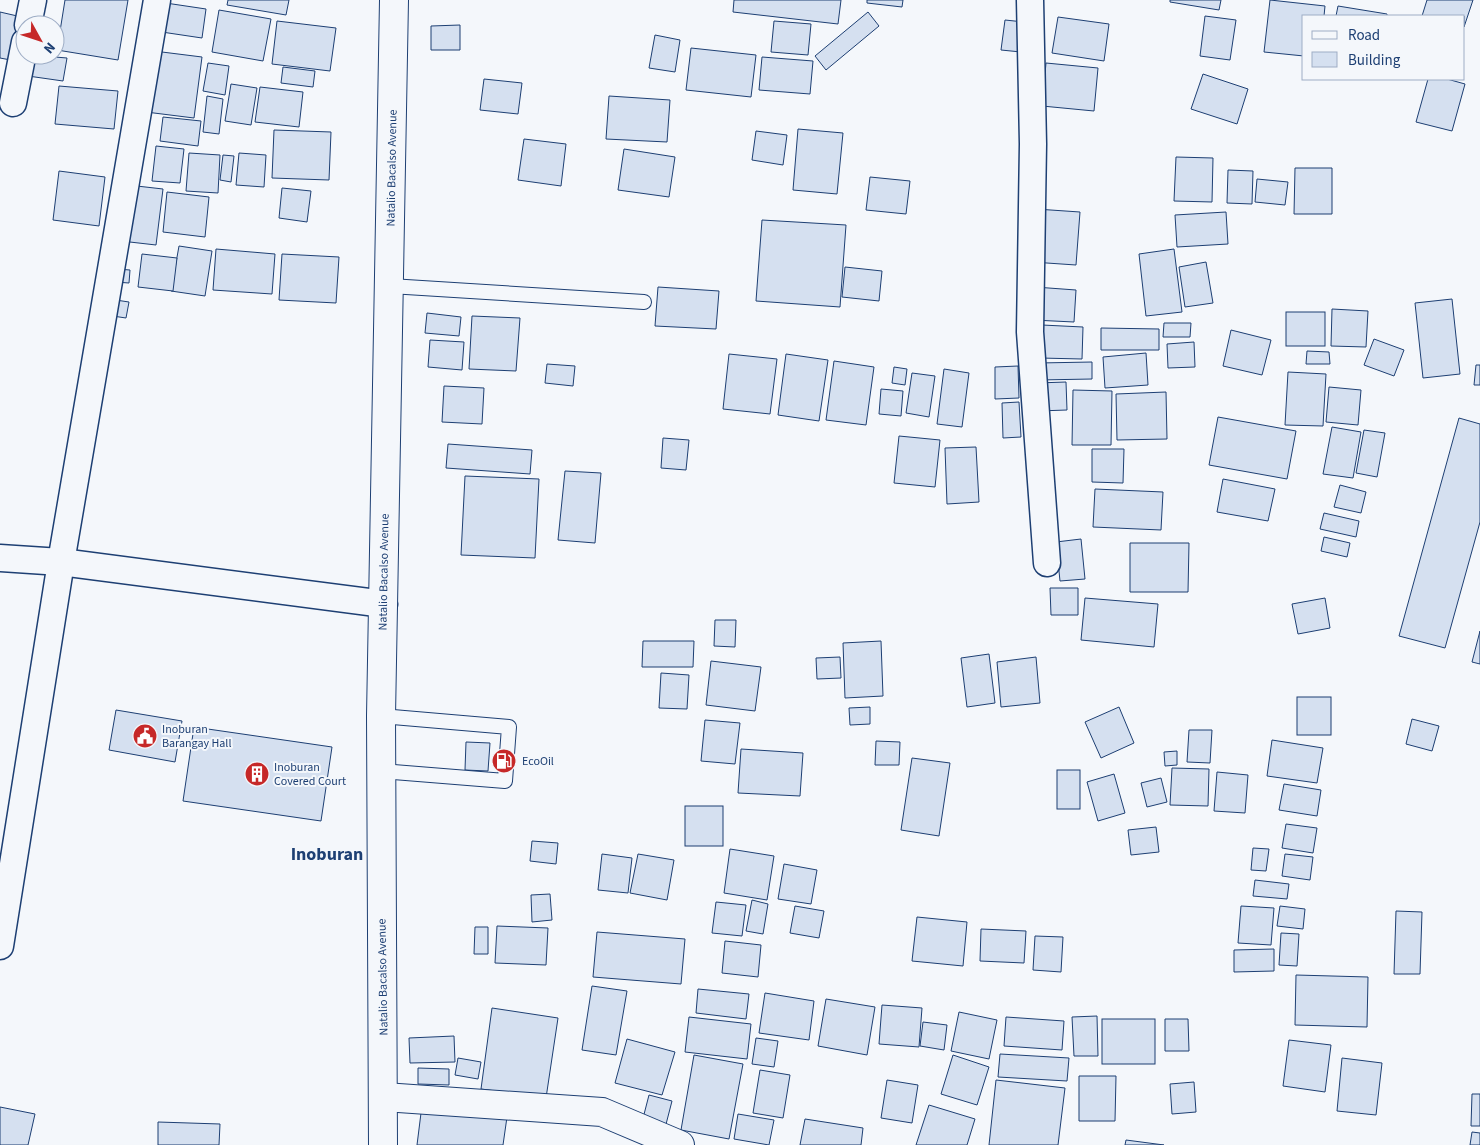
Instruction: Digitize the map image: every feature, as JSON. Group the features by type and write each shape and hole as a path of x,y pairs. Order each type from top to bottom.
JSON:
{"main road":[{"name":"Natalio Bacalso Avenue","path":"383,1145 381,716 394,0"},
{"path":"384,1096 602,1112 680,1145"}],"street":[{"path":"30,15 33,0"},
{"path":"0,946 61,562 157,0"},
{"path":"1030,0 1033,144 1030,332 1047,563"},
{"path":"13,103 20,65"},
{"path":"0,558 61,562 384,604"}],"lane":[{"path":"390,286 644,302"},
{"path":"381,716 510,727 505,781 381,771"}],"building":[{"path":"65,0 128,0 118,60 65,51 65,15 63,15"},
{"path":"228,0 289,0 286,15 227,5"},
{"path":"734,0 841,0 838,24 733,12"},
{"path":"867,0 903,0 902,7 867,3"},
{"path":"1170,0 1221,0 1219,10 1170,2"},
{"path":"1270,0 1325,6 1324,15 1302,15 1302,56 1264,52"},
{"path":"1427,0 1473,0 1465,24 1465,15 1422,15"},
{"path":"159,2 206,9 202,38 155,31"},
{"path":"1338,6 1387,14 1387,15 1336,15"},
{"path":"219,10 271,19 263,61 212,52"},
{"path":"0,12 15,15 15,61 0,58"},
{"path":"868,12 879,26 826,70 815,56"},
{"path":"1205,16 1236,20 1230,60 1200,56"},
{"path":"1058,17 1109,24 1104,61 1052,53"},
{"path":"1005,20 1024,22 1021,52 1001,50"},
{"path":"277,21 336,28 330,71 272,64"},
{"path":"774,21 811,24 808,55 771,52"},
{"path":"460,25 460,50 431,50 431,26"},
{"path":"655,35 680,40 675,72 649,68"},
{"path":"691,48 756,55 751,97 686,90"},
{"path":"154,51 202,57 194,118 146,112"},
{"path":"762,57 813,61 810,94 759,90"},
{"path":"65,58 67,58 63,81 28,76 30,65 65,65"},
{"path":"208,63 229,66 225,95 203,91"},
{"path":"1046,63 1098,68 1094,111 1042,106"},
{"path":"283,67 315,71 313,87 281,83"},
{"path":"1203,74 1248,89 1237,124 1191,109"},
{"path":"484,79 522,83 518,114 480,110"},
{"path":"1428,80 1451,80 1465,84 1452,131 1416,122"},
{"path":"231,84 257,88 251,125 225,121"},
{"path":"59,86 118,91 114,129 55,124"},
{"path":"260,87 303,92 299,127 255,122"},
{"path":"207,96 223,99 219,134 203,132"},
{"path":"609,96 670,100 667,142 606,139"},
{"path":"163,117 201,121 198,146 160,141"},
{"path":"798,129 843,133 837,194 793,190"},
{"path":"274,130 331,132 329,180 272,178"},
{"path":"756,131 787,135 783,165 752,160"},
{"path":"524,139 566,144 561,186 518,180"},
{"path":"156,146 184,149 180,183 152,181"},
{"path":"624,149 675,157 669,197 618,190"},
{"path":"189,153 220,155 218,193 186,191"},
{"path":"239,153 266,155 264,187 236,185"},
{"path":"223,155 234,156 231,182 220,180"},
{"path":"1176,157 1213,158 1212,202 1174,201"},
{"path":"1295,168 1332,168 1332,214 1294,214"},
{"path":"1228,170 1253,171 1252,204 1227,203"},
{"path":"59,171 105,177 99,226 53,220"},
{"path":"870,177 910,181 906,214 866,210"},
{"path":"1257,179 1288,182 1285,205 1255,202"},
{"path":"128,185 163,189 156,245 121,241"},
{"path":"282,188 311,191 307,222 279,218"},
{"path":"167,192 209,197 205,237 163,232"},
{"path":"1036,209 1080,212 1076,265 1032,262"},
{"path":"1226,212 1228,244 1177,247 1175,215"},
{"path":"762,220 846,225 840,307 756,301"},
{"path":"179,246 212,251 205,296 171,291"},
{"path":"216,249 275,254 272,294 213,290"},
{"path":"1174,249 1182,312 1146,316 1139,254"},
{"path":"142,254 177,258 173,291 138,287"},
{"path":"282,254 339,257 336,303 279,300"},
{"path":"1206,262 1213,303 1185,307 1179,267"},
{"path":"845,267 882,271 879,301 842,297"},
{"path":"117,269 130,270 129,283 115,282"},
{"path":"658,287 719,291 716,329 655,326"},
{"path":"1035,287 1076,290 1074,322 1033,320"},
{"path":"109,299 129,302 126,318 106,315"},
{"path":"1452,299 1460,374 1423,378 1415,303"},
{"path":"1332,309 1368,311 1366,347 1331,346"},
{"path":"1286,312 1325,312 1325,346 1286,346"},
{"path":"427,313 461,317 459,336 425,333"},
{"path":"472,316 520,318 516,371 469,369"},
{"path":"1164,323 1191,323 1190,337 1163,337"},
{"path":"1042,325 1083,327 1082,359 1040,358"},
{"path":"1101,328 1159,329 1159,350 1101,350"},
{"path":"1231,330 1271,340 1262,375 1223,366"},
{"path":"1374,339 1404,350 1394,376 1364,365"},
{"path":"430,340 464,342 462,370 428,367"},
{"path":"1194,342 1195,367 1168,368 1167,344"},
{"path":"1307,351 1329,352 1330,364 1306,364"},
{"path":"1146,353 1148,385 1105,388 1103,357"},
{"path":"729,354 777,359 770,414 723,409"},
{"path":"786,354 828,360 819,421 778,415"},
{"path":"834,361 874,367 866,425 826,420"},
{"path":"1092,362 1092,379 1038,380 1038,363"},
{"path":"547,364 575,366 573,386 545,383"},
{"path":"1476,365 1480,365 1480,385 1474,385"},
{"path":"1018,366 1019,398 995,399 995,367"},
{"path":"894,367 907,369 905,385 892,383"},
{"path":"944,369 969,373 962,427 937,424"},
{"path":"1288,372 1326,374 1323,426 1285,425"},
{"path":"912,373 935,376 929,417 906,413"},
{"path":"1066,382 1067,410 1038,411 1037,383"},
{"path":"444,386 484,388 482,424 442,422"},
{"path":"1329,387 1361,390 1358,425 1326,422"},
{"path":"881,389 903,391 901,416 879,414"},
{"path":"1073,390 1112,391 1111,445 1072,445"},
{"path":"1166,392 1167,439 1117,440 1116,394"},
{"path":"1019,402 1021,437 1003,438 1002,403"},
{"path":"1218,417 1296,431 1287,479 1209,465"},
{"path":"1459,418 1480,424 1480,522 1445,648 1399,636"},
{"path":"1332,427 1361,432 1353,478 1323,474"},
{"path":"1364,430 1385,433 1377,477 1356,473"},
{"path":"899,436 940,440 935,487 894,483"},
{"path":"663,438 689,440 686,470 661,468"},
{"path":"448,444 532,450 530,474 446,468"},
{"path":"976,447 979,502 947,504 945,448"},
{"path":"1092,449 1124,449 1123,483 1092,482"},
{"path":"565,471 601,473 595,543 558,540"},
{"path":"465,476 539,479 535,558 461,555"},
{"path":"1223,479 1275,489 1268,521 1217,512"},
{"path":"1340,485 1366,492 1361,513 1334,507"},
{"path":"1095,489 1163,492 1161,530 1093,527"},
{"path":"1324,513 1359,521 1356,537 1320,529"},
{"path":"1324,537 1350,543 1347,557 1321,551"},
{"path":"1081,539 1085,579 1060,581 1056,542"},
{"path":"1130,543 1189,543 1188,592 1130,592"},
{"path":"1050,588 1078,588 1078,615 1051,615"},
{"path":"1085,598 1158,604 1154,647 1081,640"},
{"path":"1325,598 1330,628 1298,634 1292,604"},
{"path":"715,620 736,620 735,647 714,646"},
{"path":"1480,631 1480,664 1472,662"},
{"path":"643,641 694,641 693,667 642,667"},
{"path":"881,641 883,696 845,698 843,643"},
{"path":"989,654 995,703 967,707 961,658"},
{"path":"840,657 841,678 817,679 816,658"},
{"path":"1036,657 1040,703 1001,707 997,662"},
{"path":"711,661 761,667 755,711 706,705"},
{"path":"661,673 689,675 687,709 659,708"},
{"path":"1297,697 1331,697 1331,735 1297,735"},
{"path":"870,707 870,724 850,725 849,708"},
{"path":"1119,707 1134,743 1101,758 1085,722"},
{"name":"Inoburan Barangay Hall","path":"116,710 182,721 175,762 109,750"},
{"path":"1412,719 1439,726 1432,751 1406,744"},
{"path":"705,720 740,723 735,764 701,761"},
{"name":"Inoburan Covered Court","path":"194,727 332,747 321,821 183,801"},
{"path":"1189,730 1212,730 1210,763 1187,762"},
{"path":"1272,740 1323,748 1317,783 1267,776"},
{"path":"876,741 900,742 899,765 875,765"},
{"path":"466,742 490,743 488,771 465,770"},
{"path":"741,749 803,753 800,796 738,793"},
{"path":"1177,751 1177,765 1165,766 1164,752"},
{"path":"912,758 950,763 939,836 901,830"},
{"path":"1172,768 1209,769 1208,806 1170,805"},
{"path":"1057,770 1080,770 1080,809 1057,809"},
{"path":"1217,772 1248,775 1245,813 1214,811"},
{"path":"1114,774 1125,813 1098,821 1087,782"},
{"path":"1161,778 1167,802 1147,807 1141,783"},
{"path":"1284,784 1321,790 1317,816 1279,810"},
{"path":"685,806 723,806 723,846 685,846"},
{"path":"1286,824 1317,828 1313,853 1282,848"},
{"path":"1156,827 1159,852 1131,855 1128,830"},
{"path":"532,841 558,843 556,864 530,861"},
{"path":"1253,848 1269,849 1266,871 1251,870"},
{"path":"730,849 774,856 767,900 724,893"},
{"path":"602,854 632,858 628,893 598,890"},
{"path":"638,854 674,860 667,900 630,893"},
{"path":"1285,854 1313,857 1310,880 1282,876"},
{"path":"784,864 817,870 811,904 778,899"},
{"path":"1255,880 1289,884 1287,899 1253,896"},
{"path":"550,894 552,920 532,922 531,895"},
{"path":"752,900 768,904 763,934 746,931"},
{"path":"716,902 746,905 742,936 712,933"},
{"path":"795,906 824,911 819,938 790,933"},
{"path":"1241,906 1274,908 1271,945 1238,943"},
{"path":"1280,906 1305,909 1303,929 1277,926"},
{"path":"1396,911 1422,912 1420,974 1394,974"},
{"path":"917,917 967,922 963,966 912,961"},
{"path":"497,926 548,928 546,965 495,963"},
{"path":"475,927 488,927 488,954 474,954"},
{"path":"981,929 1026,931 1024,963 980,961"},
{"path":"597,932 685,939 681,984 593,977"},
{"path":"1281,933 1299,934 1297,966 1279,965"},
{"path":"1035,936 1063,937 1061,972 1033,970"},
{"path":"725,941 761,945 758,977 722,973"},
{"path":"1274,949 1274,971 1234,972 1234,950"},
{"path":"1296,975 1368,977 1367,1027 1295,1025"},
{"path":"592,986 627,991 616,1055 582,1050"},
{"path":"698,989 749,994 746,1019 696,1013"},
{"path":"765,993 814,1001 809,1040 759,1033"},
{"path":"826,999 875,1007 867,1055 818,1046"},
{"path":"882,1005 922,1008 919,1047 879,1044"},
{"path":"492,1008 558,1018 546,1098 481,1089"},
{"path":"959,1012 997,1020 989,1059 951,1051"},
{"path":"1097,1016 1098,1056 1074,1056 1072,1017"},
{"path":"689,1017 751,1024 747,1059 685,1052"},
{"path":"1006,1017 1064,1021 1062,1050 1004,1046"},
{"path":"1102,1019 1155,1019 1155,1064 1102,1064"},
{"path":"1165,1019 1188,1019 1189,1051 1165,1051"},
{"path":"923,1022 947,1025 944,1050 920,1046"},
{"path":"454,1036 455,1062 410,1063 409,1038"},
{"path":"756,1038 778,1041 774,1067 752,1064"},
{"path":"627,1039 675,1052 662,1095 615,1083"},
{"path":"1289,1040 1331,1045 1325,1092 1283,1086"},
{"path":"1000,1054 1069,1058 1067,1081 998,1077"},
{"path":"694,1055 743,1064 729,1139 681,1130"},
{"path":"953,1055 989,1067 977,1105 941,1094"},
{"path":"458,1058 481,1062 478,1079 455,1075"},
{"path":"1342,1058 1382,1063 1376,1115 1337,1111"},
{"path":"418,1068 449,1069 449,1085 418,1084"},
{"path":"760,1070 790,1075 783,1118 753,1113"},
{"path":"1079,1076 1116,1076 1115,1121 1079,1121"},
{"path":"887,1080 918,1085 912,1123 881,1118"},
{"path":"996,1080 1065,1088 1058,1145 989,1145"},
{"path":"1194,1082 1196,1112 1172,1114 1170,1084"},
{"path":"1472,1094 1480,1094 1480,1126 1471,1126"},
{"path":"649,1095 672,1101 664,1132 641,1126"},
{"path":"422,1105 507,1117 503,1145 417,1145"},
{"path":"929,1105 975,1119 967,1145 916,1145"},
{"path":"0,1107 35,1114 28,1145 0,1145"},
{"path":"738,1114 774,1120 769,1145 734,1139"},
{"path":"805,1119 863,1128 861,1145 800,1145"},
{"path":"158,1122 220,1124 219,1145 158,1145"},
{"path":"1472,1132 1480,1133 1480,1145 1470,1145"},
{"path":"1126,1140 1164,1145 1125,1145"}],"place":[{"name":"Inoburan Barangay Hall","path":"145,736"},
{"name":"EcoOil","path":"504,761"},
{"name":"Inoburan Covered Court","path":"257,774"}],"district":[{"name":"Inoburan","path":"327,854"}]}
